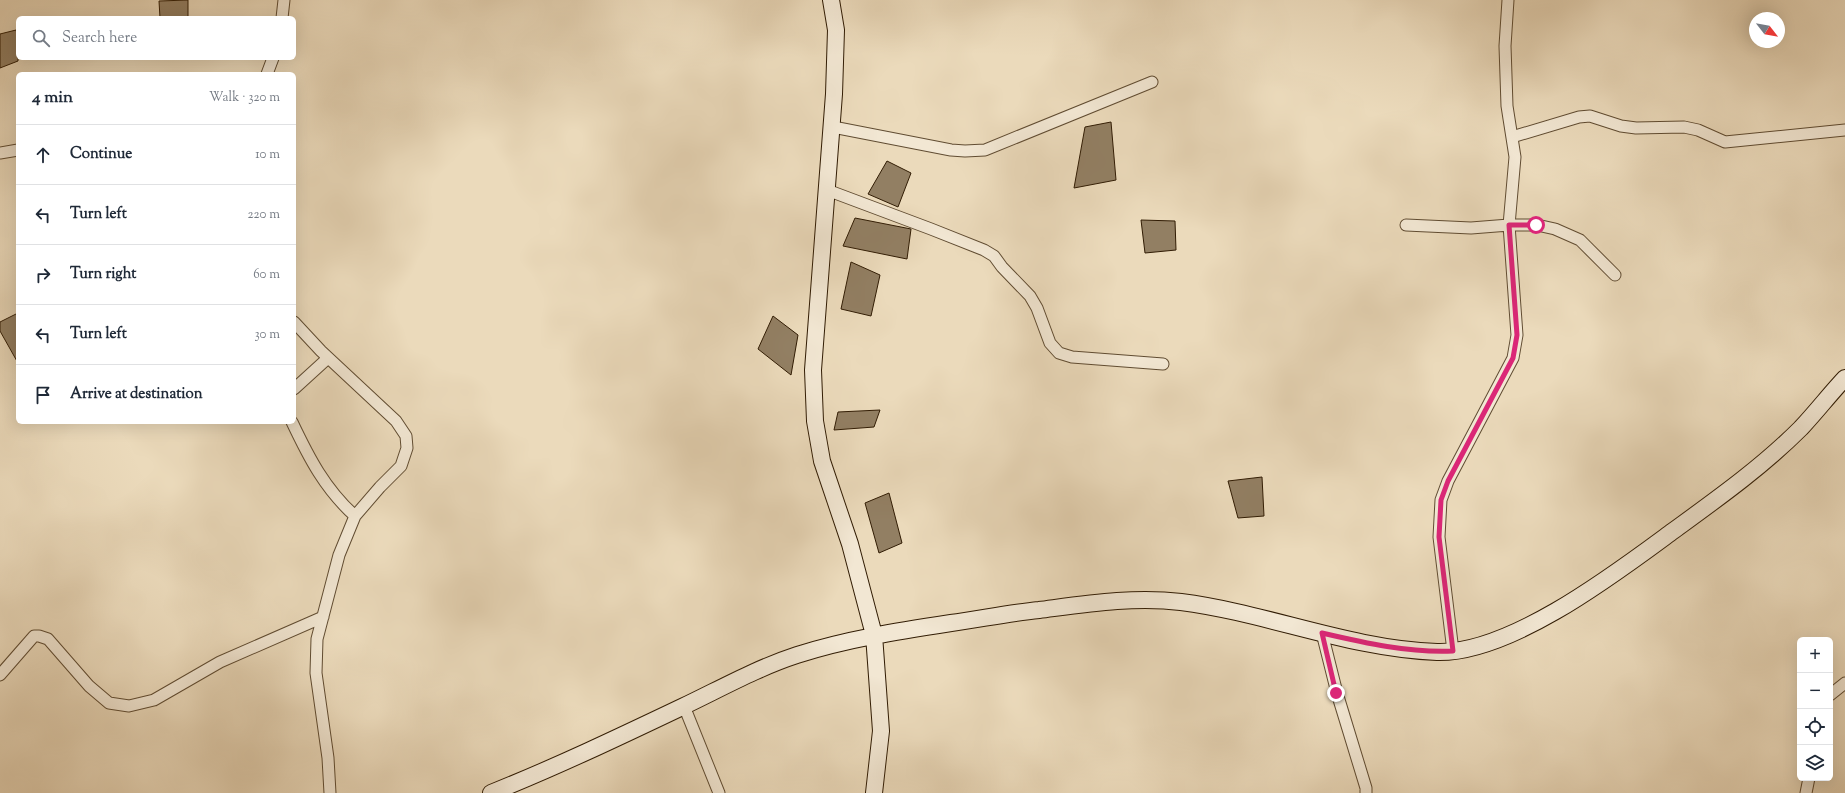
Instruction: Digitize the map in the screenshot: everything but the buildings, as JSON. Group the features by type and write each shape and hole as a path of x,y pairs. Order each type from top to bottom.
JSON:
{"street":[{"path":"282,16 284,0"},
{"path":"831,0 836,30 833,127 813,370 815,422 822,461 850,544 874,635 881,731 874,793"},
{"path":"1453,651 1439,537 1441,500 1452,474 1513,358 1517,335 1509,225 1515,157 1507,106 1505,46 1508,0"},
{"path":"268,72 272,60"},
{"path":"833,127 951,150 985,150 1152,82"},
{"path":"1512,136 1579,117 1590,116 1621,126 1636,128 1684,127 1698,130 1724,142 1845,130"},
{"path":"0,153 16,150"},
{"path":"827,190 944,234 984,250 994,256 1002,267 1030,296 1037,308 1050,343 1059,353 1072,357 1163,364"},
{"path":"1406,225 1471,228 1509,225 1536,225 1555,229 1580,240 1615,275"},
{"path":"296,324 328,358 396,421 406,436 407,448 401,466 380,487 355,516 339,555 317,639 316,673 328,758 330,793"},
{"path":"296,387 328,358"},
{"path":"491,793 578,756 684,706 737,679 796,655 874,635 1036,610 1103,603 1155,600 1183,602 1373,645 1437,652 1453,651 1482,645 1517,631 1565,606 1614,574 1743,480 1801,428 1845,378"},
{"path":"293,424 312,463 338,501 355,516"},
{"path":"0,675 34,636 39,636 48,639 89,686 109,703 129,706 154,700 220,662 323,617"},
{"path":"1322,633 1336,693 1364,781 1366,793"},
{"path":"1833,693 1845,683"},
{"path":"684,706 719,793"},
{"path":"1806,793 1808,781"}],"route":[{"path":"1336,693 1322,633 1373,645 1437,652 1453,651 1439,537 1441,500 1448,481 1513,358 1517,335 1509,225 1536,225"}]}
